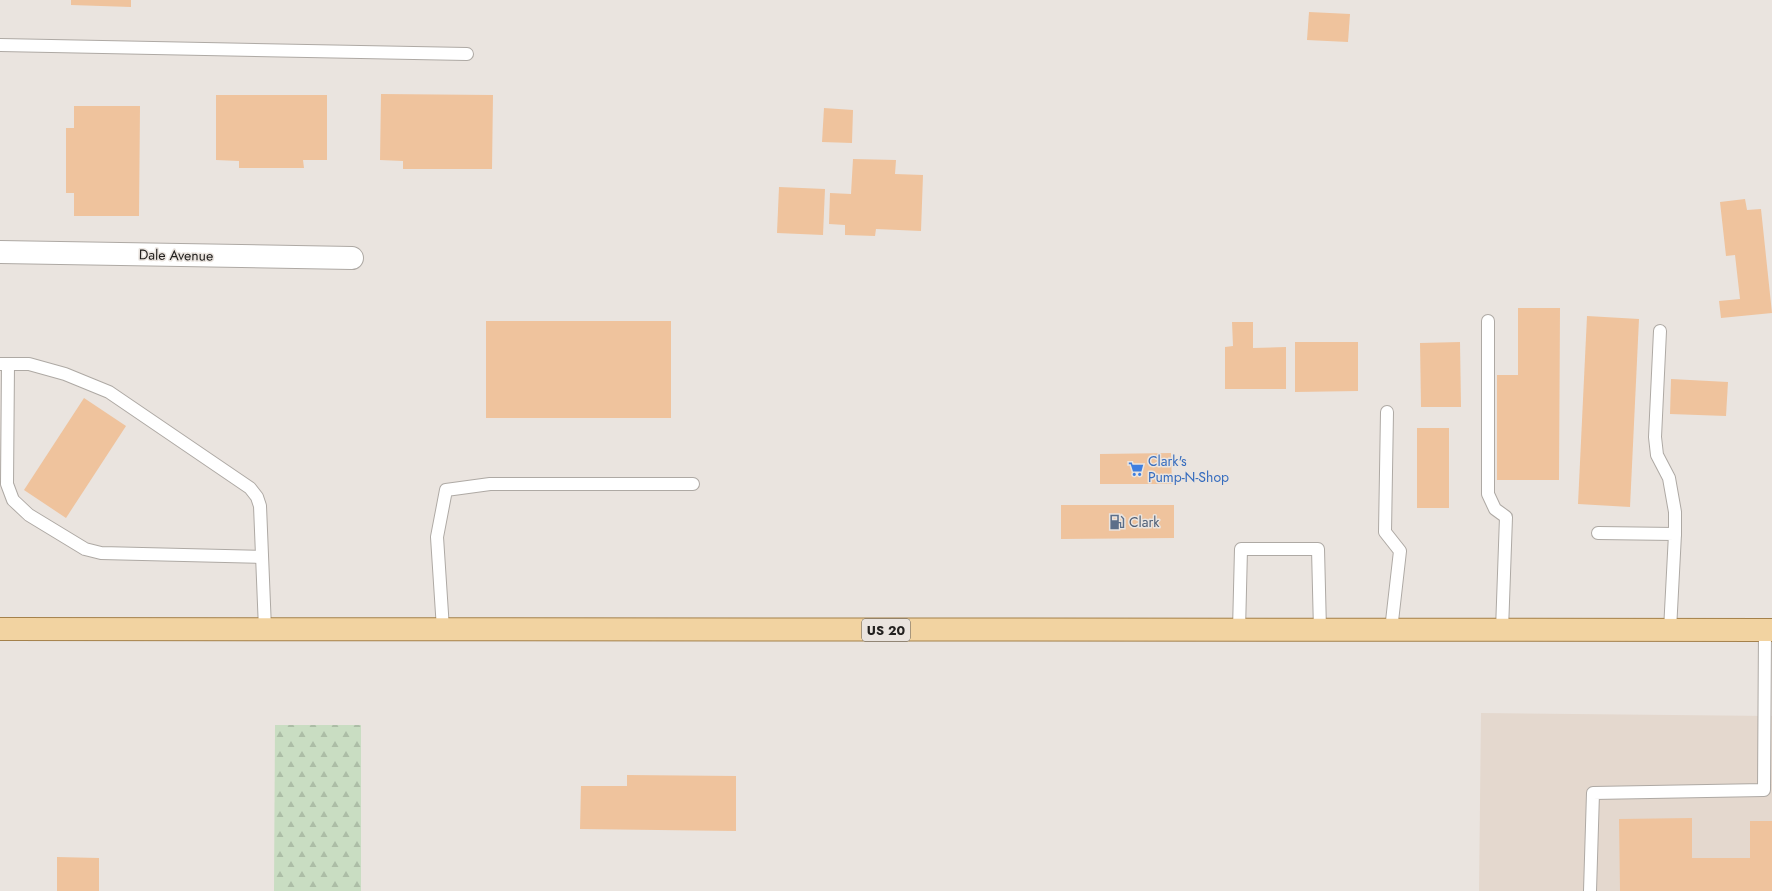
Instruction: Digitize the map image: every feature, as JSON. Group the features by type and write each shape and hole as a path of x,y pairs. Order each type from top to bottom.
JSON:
{"main road":[{"name":"US 20","path":"0,629 1768,630"}],"street":[{"name":"Dale Avenue","path":"0,252 352,258"}],"lane":[{"path":"0,45 467,54"},
{"path":"1488,321 1488,494 1495,510 1506,517 1502,630"},
{"path":"1660,331 1655,436 1657,455 1669,478 1675,512 1670,630"},
{"path":"262,557 101,553 85,549 28,515 13,500 7,484 4,364 29,364 58,372 109,392 250,488 257,497 260,506 265,629"},
{"path":"1387,412 1385,532 1400,551 1391,630"},
{"path":"443,629 437,537 446,490 490,484 693,484"},
{"path":"1598,533 1675,534"},
{"path":"1239,630 1241,549 1318,549 1320,630"},
{"path":"1590,891 1593,793 1764,790 1768,630"}],"shaded area":[{"path":"1481,713 1772,716 1772,891 1479,891"}],"green space":[{"path":"275,725 361,725 361,891 274,891"}],"building":[{"path":"71,0 131,0 131,7 71,5"},
{"path":"1309,12 1350,14 1348,42 1307,40"},
{"path":"381,94 493,95 492,169 403,169 403,161 380,160"},
{"path":"216,95 327,95 327,160 303,160 304,168 239,168 239,161 216,160"},
{"path":"74,106 140,106 139,216 74,216 74,193 66,193 66,128 74,128"},
{"path":"824,108 853,110 852,143 822,142"},
{"path":"853,159 896,160 895,174 923,175 921,231 876,229 875,236 845,235 845,225 829,224 830,193 851,194"},
{"path":"779,187 825,189 823,235 777,233"},
{"path":"1745,199 1747,210 1761,209 1772,313 1721,318 1719,301 1740,299 1735,255 1726,256 1720,202"},
{"path":"1518,308 1560,308 1559,480 1497,480 1497,375 1518,375"},
{"path":"1587,316 1639,319 1630,507 1578,504"},
{"path":"486,321 671,321 671,418 486,418"},
{"path":"1232,322 1253,322 1253,348 1286,347 1286,389 1225,389 1225,347 1233,346"},
{"path":"1295,342 1358,342 1358,391 1295,392"},
{"path":"1460,342 1461,407 1421,407 1420,343"},
{"path":"1671,379 1728,382 1726,416 1670,414"},
{"path":"84,398 126,426 66,518 24,490"},
{"path":"1417,428 1449,428 1449,508 1417,508"},
{"name":"Clark's Pump-N-Shop","path":"1171,453 1172,484 1100,484 1100,454"},
{"name":"Clark","path":"1061,505 1174,505 1174,538 1061,539"},
{"path":"627,775 736,776 736,831 580,829 581,786 627,786"},
{"path":"1692,818 1692,858 1750,858 1750,821 1772,821 1772,891 1620,891 1619,819"},
{"path":"57,857 99,858 99,891 57,891"}],"place":[{"name":"Clark's Pump-N-Shop","path":"1136,469"},
{"name":"Clark","path":"1117,522"}]}
